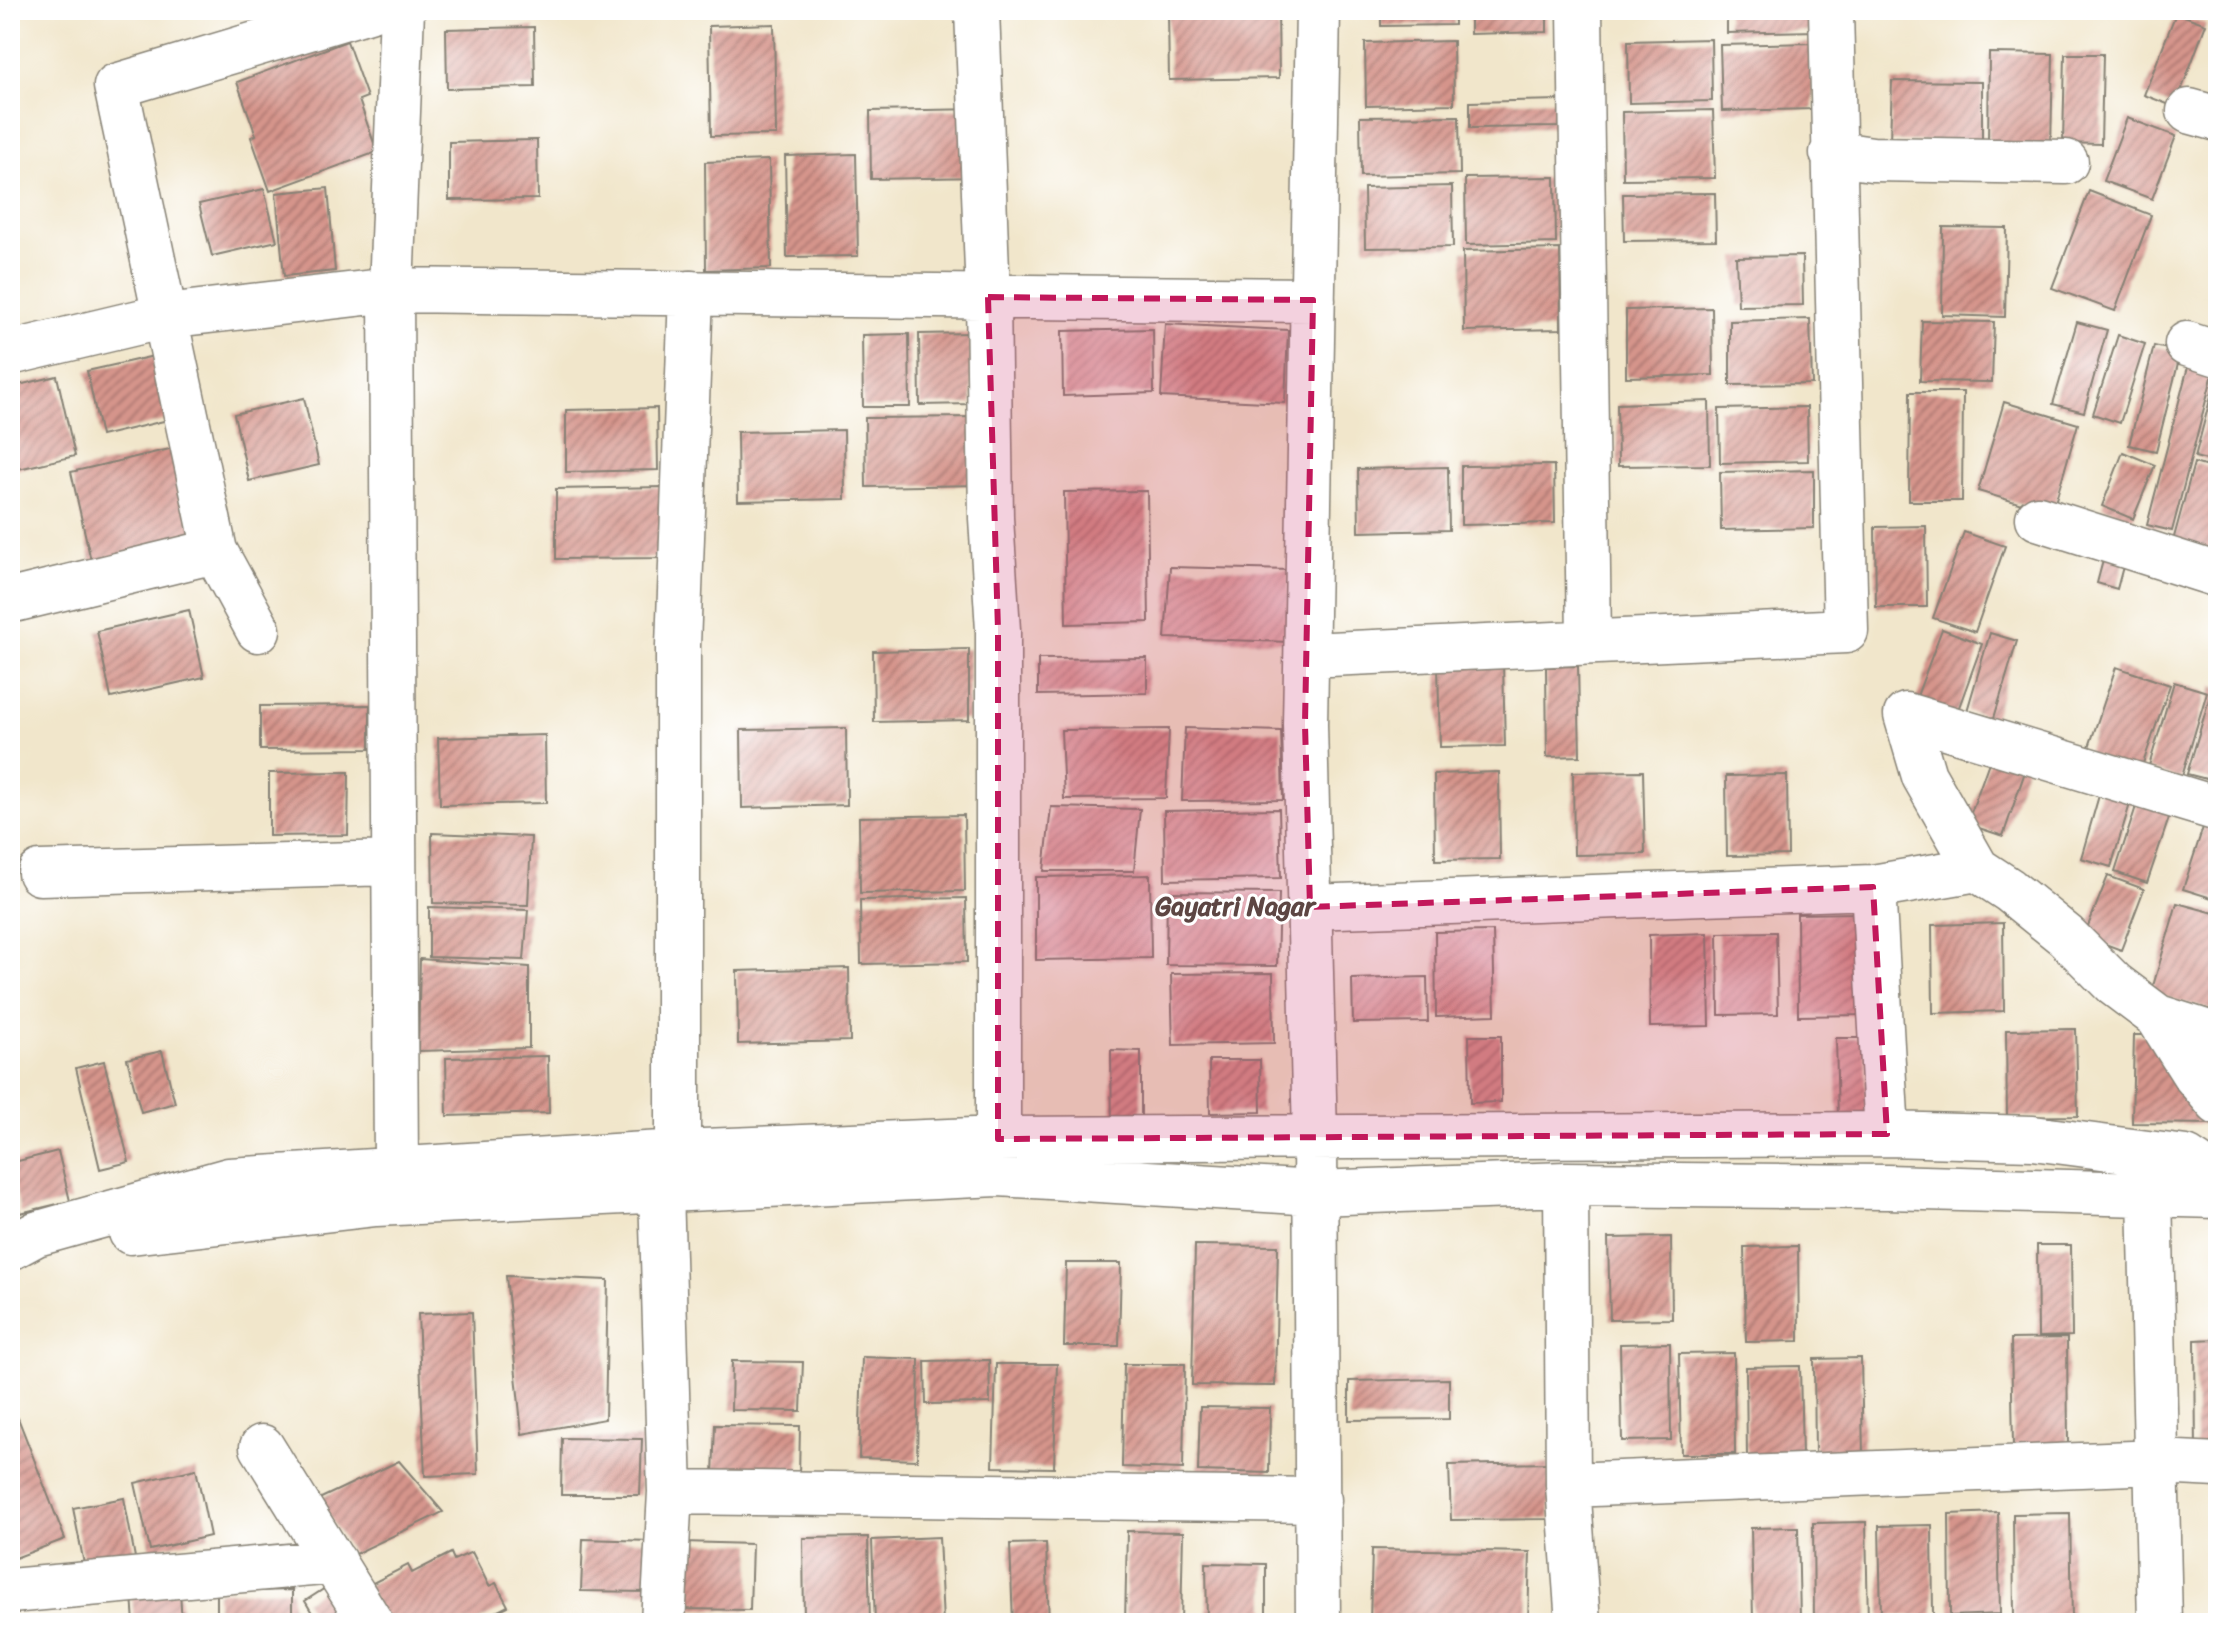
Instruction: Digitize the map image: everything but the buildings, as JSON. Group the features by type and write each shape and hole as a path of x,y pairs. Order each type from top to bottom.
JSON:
{"street":[{"path":"258,630 215,551 116,86 369,10"},
{"path":"396,1169 391,863 391,290 402,10"},
{"path":"977,10 988,297 991,518 998,630 998,1139"},
{"path":"1318,10 1307,655 1315,1138 1318,1623"},
{"path":"1580,10 1589,640"},
{"path":"1307,655 1589,640 1846,631 1832,153 1831,10"},
{"path":"1832,153 1872,159 2066,162"},
{"path":"10,353 165,316 391,290 1313,300"},
{"path":"678,1152 678,646 691,293"},
{"path":"2038,518 2218,575"},
{"path":"10,601 215,551"},
{"path":"2218,809 1906,715 1924,776 1977,869 2043,917 2114,984 2158,1017 2218,1036"},
{"path":"40,873 391,863"},
{"path":"1310,907 1873,887 1977,869"},
{"path":"1873,887 1887,1134"},
{"path":"2158,1017 2194,1074 2218,1103"},
{"path":"10,1250 36,1234 229,1180 678,1152 998,1139 1887,1134 2033,1138 2186,1158 2218,1179"},
{"path":"10,1250 178,1224 361,1206 998,1174 1315,1193 1566,1184 2218,1196"},
{"path":"1566,1184 1568,1485 1578,1623"},
{"path":"661,1191 670,1492 663,1623"},
{"path":"2150,1193 2160,1623"},
{"path":"262,1447 371,1623"},
{"path":"1568,1485 2158,1462 2218,1465"},
{"path":"670,1492 1319,1500"},
{"path":"10,1591 334,1562"}],"highlighted area":[{"path":"988,297 1313,300 1305,724 1310,907 1873,887 1887,1134 998,1139 998,630"}],"district":[{"name":"Gayatri Nagar","path":"1235,906"}]}
